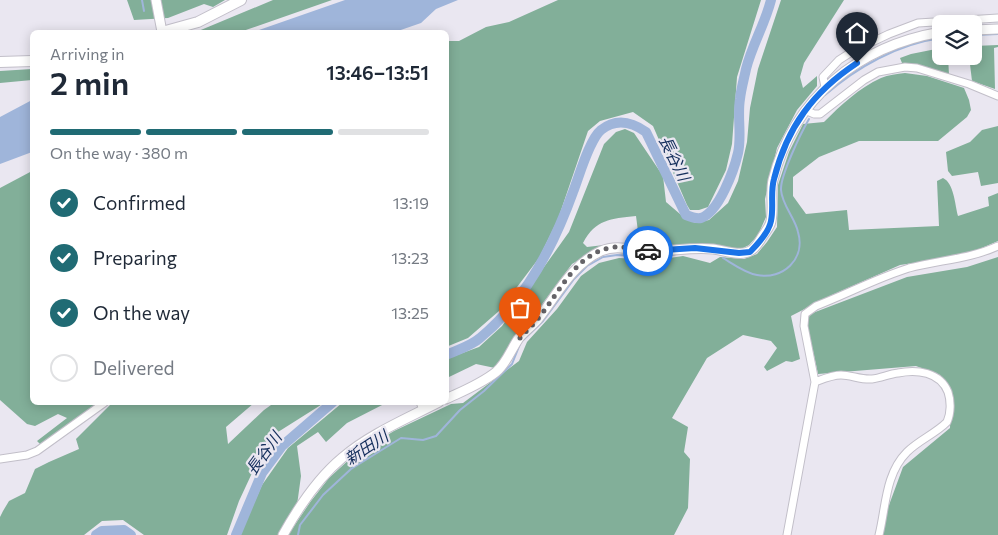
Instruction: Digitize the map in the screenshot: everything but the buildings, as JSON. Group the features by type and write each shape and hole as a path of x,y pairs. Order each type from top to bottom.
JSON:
{"main road":[{"path":"156,0 162,30"},
{"path":"169,30 198,22 240,0"},
{"path":"982,30 998,30"},
{"path":"449,398 497,372 506,362 520,338 537,321 575,269 602,250 621,247 652,252 695,248 739,253 750,252 758,244 771,223 771,193 774,179 793,128 806,108 825,87 844,72 874,54 903,41 932,34"},
{"path":"0,62 30,61"},
{"path":"283,535 304,501 326,473 341,459 421,406"}],"street":[{"path":"825,87 823,77 839,60 860,47 889,34 918,23 998,18"},
{"path":"806,108 814,114 820,114 864,80 878,72 905,67 917,68 969,84 998,96"},
{"path":"787,535 815,382 804,319 805,314 809,310 910,268 982,253 998,246"},
{"path":"815,382 840,374 870,379 916,371 938,378 949,394 950,408 947,422 906,453 894,471 879,535"},
{"path":"0,459 27,455 37,451 101,405"}],"green space":[{"path":"127,0 225,0 213,7 204,4 168,18 134,20"},
{"path":"273,0 332,0 246,30 201,30"},
{"path":"558,0 761,0 737,77 732,144 726,170 708,207 690,210 653,126 633,112 600,121 588,131 558,219 539,258 499,311 468,338 449,346 449,41 459,41 486,27 509,22"},
{"path":"781,0 844,0 804,63 800,77 803,88 817,76 817,86 797,110 777,148 765,199 766,217 758,235 749,245 739,250 691,244 640,247 636,216 605,222 593,229 583,243 587,247 604,245 572,264 495,368 476,364 449,377 449,358 479,347 502,326 569,232 604,144 616,132 625,129 634,133 663,176 666,202 687,220 696,223 709,220 728,203 738,181 747,142 750,108 758,69"},
{"path":"998,45 998,47 994,48 995,89 972,81 970,65 982,65 982,46"},
{"path":"932,50 932,65 948,65 949,75 902,63 900,58"},
{"path":"30,69 30,80 0,83 0,71"},
{"path":"905,73 927,76 964,88 971,110 967,117 938,141 859,141 819,157 793,177 793,196 806,214 847,210 849,230 939,226 937,181 943,178 950,184 952,189 958,216 989,206 988,197 998,193 998,241 977,250 947,258 900,265 832,295 791,316 800,359 792,362 786,361 767,371 764,367 777,348 771,341 743,335 707,358 672,418 688,427 684,452 690,459 688,508 674,535 288,535 329,478 353,456 394,431 451,404 463,403 519,361 527,342 557,309 581,276 599,263 619,258 656,260 683,256 710,263 720,257 744,259 757,254 777,227 778,185 789,152 803,124 824,122 865,87 884,77"},
{"path":"998,126 998,183 981,186 978,172 952,176 948,171 946,152 970,142 982,130"},
{"path":"30,172 30,405 98,405 41,445 37,441 67,418 58,414 35,426 27,424 0,400 0,188"},
{"path":"998,257 998,535 878,535 903,467 950,428 951,394 940,375 916,366 818,374 807,323 810,314 907,277 967,267"},
{"path":"110,405 252,405 226,427 228,444 271,405 321,405 278,432 259,458 239,501 227,535 144,535 123,520 102,521 84,535 0,535 0,517 9,501 25,493 35,469 79,449 76,439"},
{"path":"340,405 382,405 347,423 326,442 318,432 297,446 301,476 297,505 280,535 240,535 262,485 288,448"}],"water":[{"path":"345,0 458,0 436,9 421,23 401,30 259,30"},
{"path":"30,101 30,153 0,164 0,117"}],"waterway":[{"path":"142,0 144,11"},
{"name":"長谷川","path":"449,354 468,346 480,338 496,324 524,290 557,232 592,142 601,130 607,126 624,123 646,132 686,215 701,218 714,208 725,190 736,160 740,133 739,106 743,84 749,60 771,0"},
{"name":"新田川","path":"982,35 998,34"},
{"name":"新田川","path":"825,95 864,66 879,58 894,51 932,40"},
{"name":"新田川","path":"723,258 748,272 767,276 784,271 795,259 799,251 798,232 781,190 784,175 809,119"},
{"name":"新田川","path":"691,253 696,253"},
{"name":"新田川","path":"523,340 543,321 574,279 587,266 603,257 617,255 662,257 676,254"},
{"name":"新田川","path":"298,535 300,525 323,495 351,469 401,438 423,440 436,436 460,410 484,391 512,364 520,344"},
{"name":"長谷川","path":"236,535 262,473 282,446 330,405"},
{"name":"長谷川","path":"96,535 102,531 124,530 131,535"}],"way so far":[{"path":"520,338 537,321 575,269 594,254 602,250 621,247 648,251"}],"route":[{"path":"648,251 695,248 739,253 750,252 758,244 771,223 771,193 774,179 793,128 815,97 857,63"}]}
